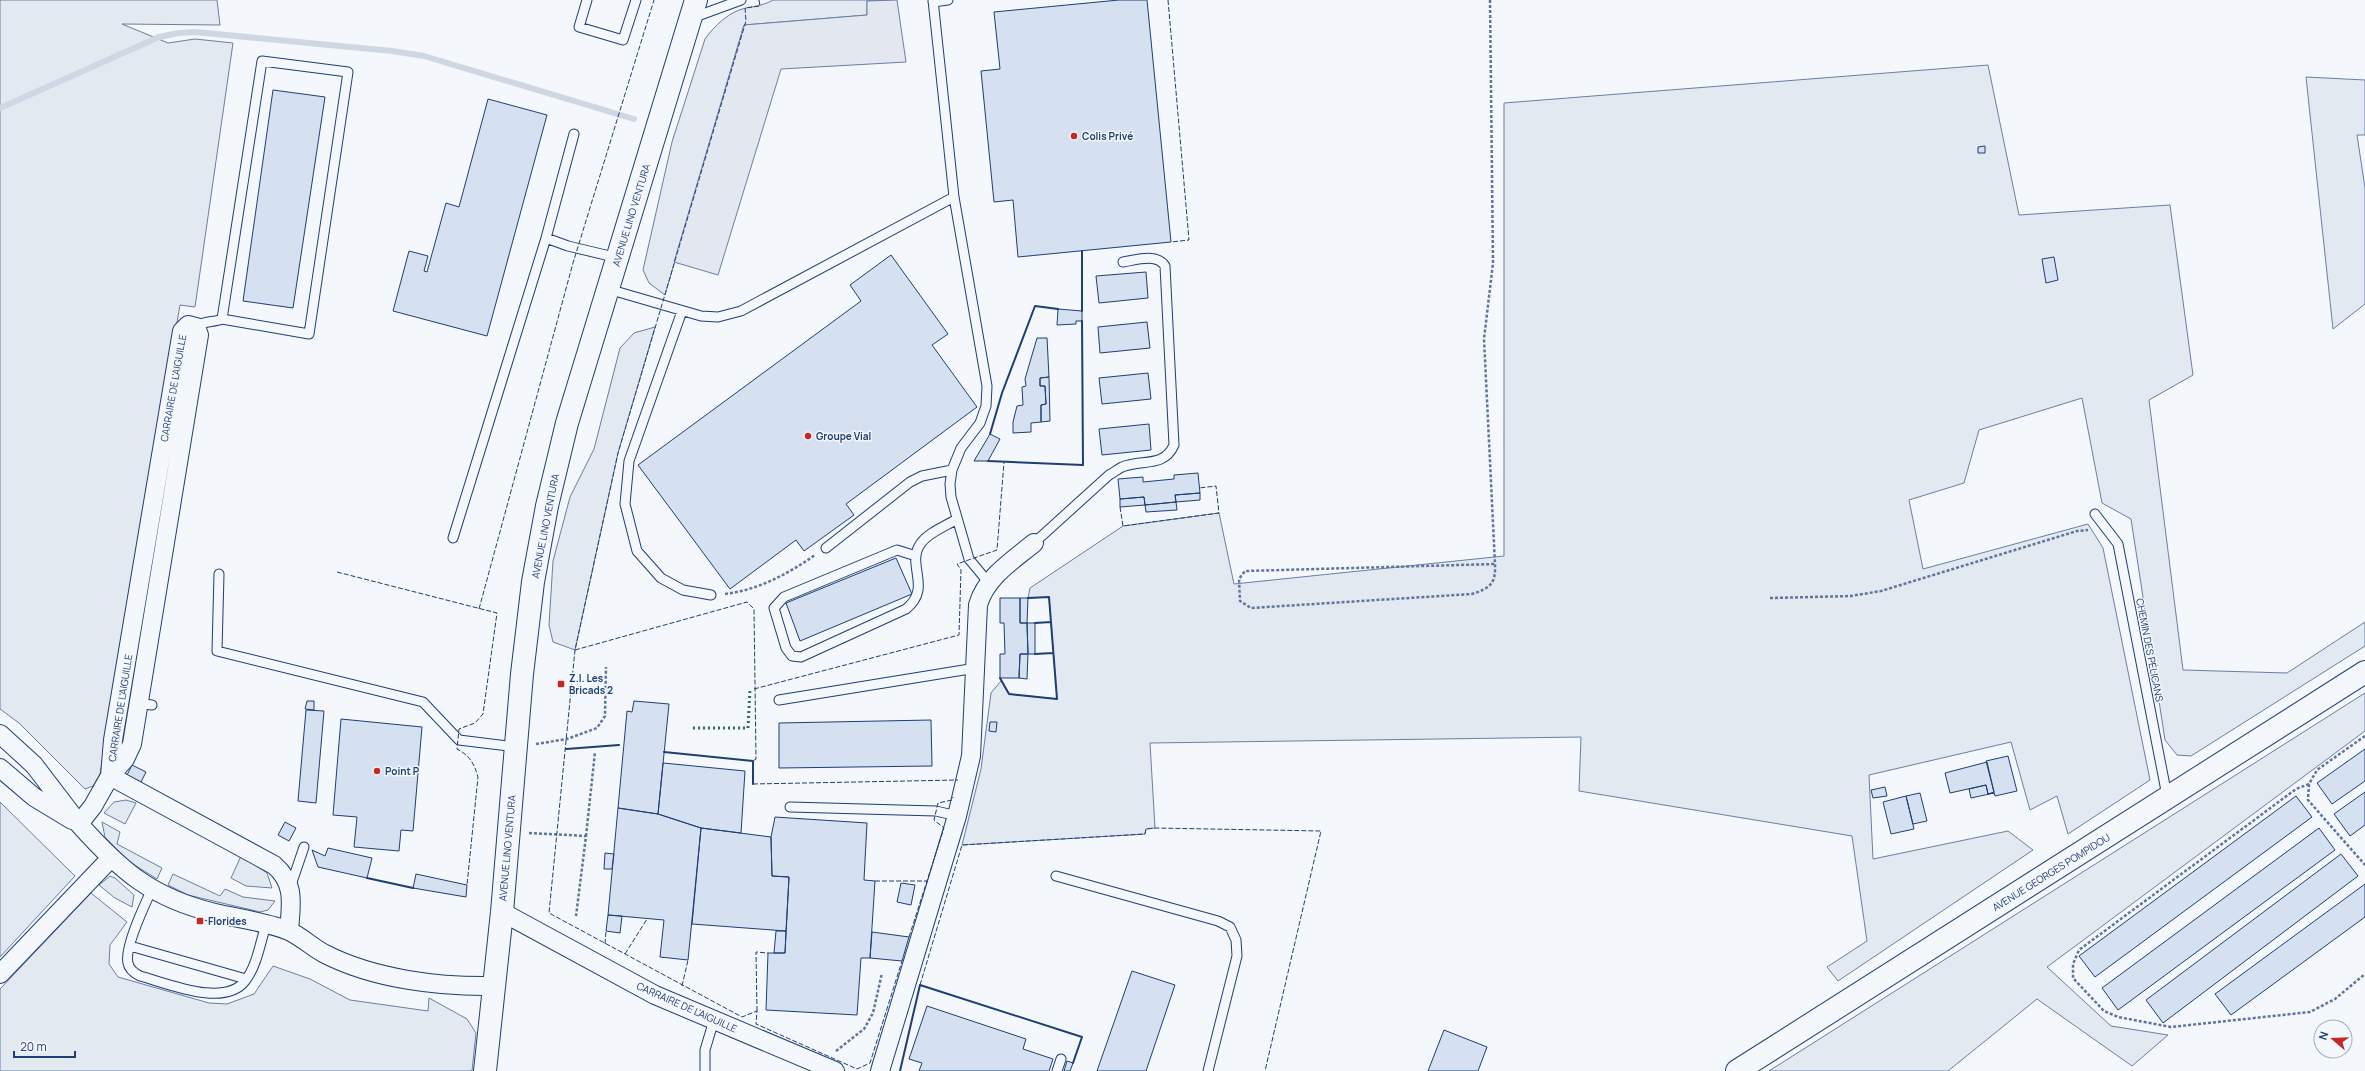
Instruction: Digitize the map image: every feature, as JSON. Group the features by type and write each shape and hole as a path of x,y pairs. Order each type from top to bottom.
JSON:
{"main road":[{"name":"AVENUE LINO VENTURA","path":"485,1071 502,912 522,674 533,582 547,506 567,424 693,9"},
{"name":"AVENUE GEORGES POMPIDOU","path":"1737,1071 2365,672"}],"street":[{"name":"CARRAIRE DE L'AIGUILLE","path":"79,824 93,806 110,776 129,753 145,704 178,454 182,331 188,325 196,328"},
{"name":"CARRAIRE DE L'AIGUILLE","path":"110,776 113,740 120,700 178,454"},
{"path":"880,1071 957,816 971,756 978,605 982,591 988,582 1034,543"},
{"path":"0,734 34,765 79,824 110,859 152,889 204,911 289,931 325,954 362,970 392,978 494,986"},
{"path":"0,768 34,797 79,824"},
{"name":"CARRAIRE DE L'AIGUILLE","path":"110,776 274,865 286,878 291,889"},
{"path":"0,974 110,859"},
{"path":"289,931 291,889"},
{"name":"CARRAIRE DE L'AIGUILLE","path":"502,912 655,995 831,1069"}],"lane":[{"path":"587,0 579,27 623,40 636,0"},
{"path":"693,9 742,0"},
{"path":"948,0 933,1 954,197 988,386 986,406 980,424 961,448 952,470 951,497 969,560 988,582"},
{"path":"196,328 201,323 214,323 222,319 309,334 348,72 262,60 222,319"},
{"path":"453,538 546,238 574,134"},
{"path":"608,290 682,312 718,317 741,311 954,197"},
{"path":"546,238 568,246 618,258"},
{"path":"1034,543 1109,475 1123,467 1164,459 1170,454 1174,445 1165,266 1162,261 1156,258 1123,262"},
{"path":"682,312 629,461 625,504 637,551 661,578 683,590 711,595"},
{"path":"826,548 910,482 922,476 952,470"},
{"name":"CHEMIN DES PÉLICANS","path":"2095,514 2118,544 2168,798"},
{"path":"916,556 897,550 784,598 774,608 786,648 792,656 801,657 906,609 915,601 919,590 916,556 920,544 926,537 957,518"},
{"path":"219,574 217,651 423,702 458,740 516,747"},
{"path":"779,700 976,668"},
{"path":"120,700 145,704"},
{"path":"790,807 936,811 957,816"},
{"path":"291,889 304,847"},
{"path":"1056,876 1218,921 1230,927 1236,940 1237,956 1208,1071"},
{"path":"152,889 130,946 128,962 133,972 140,976 208,994 226,992 239,987 246,979 257,955 266,926"},
{"path":"130,946 246,979"},
{"path":"705,1071 705,1050 714,1020"},
{"path":"1057,1071 1061,1059"}],"path":[{"path":"1490,0 1493,263 1484,340 1495,564 1495,577 1487,589 1472,594 1251,608 1240,601 1239,579 1246,571 1495,564"},
{"path":"1770,598 1851,596 1881,591 2077,531 2107,529"},
{"path":"711,595 747,591 798,568 826,548"},
{"path":"516,747 567,739 598,728 605,716 606,667"},
{"path":"2365,736 2317,770 2309,784 2308,800 2365,865"},
{"path":"576,916 595,752"},
{"path":"2309,784 2296,789 2079,950 2073,964 2073,978 2104,1011 2118,1018 2170,1027 2310,1012 2335,999 2365,974"},
{"path":"508,832 586,836"},
{"path":"831,1069 830,1057 844,1043 864,1029 873,1013 882,973"}],"shaded area":[{"path":"0,0 217,0 220,25 122,24 168,43 195,39 233,43 195,307 180,305 100,774 93,786 85,789 19,723 0,709"},
{"path":"773,0 896,0 867,1 867,15 744,25 665,295 649,283 643,270 672,142 705,39 718,24 734,12"},
{"path":"897,0 906,62 781,69 718,275 674,262 744,25 867,15 867,1"},
{"path":"1988,65 2019,215 2170,205 2193,375 2149,400 2183,670 2287,673 2365,622 2365,646 2191,756 2177,755 2165,740 2131,519 2102,503 2082,398 1979,430 1964,483 1909,500 1923,569 2088,524 2103,548 2150,780 2068,834 2057,796 2030,810 2011,742 1869,775 1873,859 2008,831 2033,850 1838,981 1827,967 1867,941 1852,836 1579,791 1581,737 1150,743 1155,828 1146,829 1145,834 962,845 981,769 991,693 1001,681 1009,694 1057,699 1049,597 1028,598 1030,588 1123,526 1219,513 1234,584 1504,556 1504,103"},
{"path":"2306,77 2365,80 2365,135 2357,135 2365,188 2365,304 2333,329"},
{"path":"655,327 618,453 575,650 553,642 549,625 553,561 570,497 594,449 620,348 634,333"},
{"path":"2365,693 2365,731 2047,967 2111,1026 2168,1035 2132,1066 2037,999 1948,1071 1769,1071"},
{"path":"126,800 136,803 125,824 104,813 114,802"},
{"path":"0,802 75,876 0,957"},
{"path":"102,822 120,832 117,844 162,868 157,879 128,861 105,837"},
{"path":"241,856 267,873 272,888 246,886 231,878"},
{"path":"173,874 220,896 225,889 243,897 275,901 268,910 260,912 188,895 168,885"},
{"path":"110,876 115,878 134,895 132,907 115,898 99,885"},
{"path":"91,893 127,922 110,945 109,964 118,977 209,1003 227,1004 254,994 273,966 310,979 350,1000 428,1011 429,998 467,1019 476,1033 472,1071 0,1071 0,989"}],"building":[{"name":"Colis Privé","path":"1119,0 1147,0 1171,242 1018,257 1013,200 994,202 981,71 1000,69 994,12"},
{"path":"273,90 325,97 293,308 243,301"},
{"path":"488,99 547,115 487,336 393,311 409,251 428,256 424,271 427,272 446,203 459,207"},
{"path":"1985,146 1985,153 1978,153 1978,147"},
{"name":"Groupe Vial","path":"891,255 948,334 932,345 977,407 846,504 854,515 804,551 796,540 730,589 638,465 861,301 850,285"},
{"path":"2054,257 2058,280 2046,283 2042,259"},
{"path":"1146,272 1148,298 1099,303 1096,276"},
{"path":"1058,309 1082,311 1082,321 1076,321 1076,324 1057,325"},
{"path":"1147,322 1150,348 1100,353 1098,327"},
{"path":"1037,338 1047,338 1049,377 1040,378 1040,386 1045,386 1046,404 1041,405 1041,422 1031,423 1031,432 1013,433 1013,422 1017,406 1023,405 1022,387 1026,386 1025,379"},
{"path":"1148,373 1151,399 1102,404 1099,378"},
{"path":"1049,377 1050,421 1041,422 1041,405 1046,404 1045,386 1040,386 1040,378"},
{"path":"1149,424 1151,450 1102,455 1099,429"},
{"path":"990,434 1000,439 988,461 974,461"},
{"path":"1198,473 1200,493 1175,495 1176,502 1145,505 1144,497 1120,499 1118,479 1143,477 1143,482 1174,479 1174,475"},
{"path":"1200,493 1200,500 1176,502 1175,495"},
{"path":"1144,497 1145,505 1120,507 1120,499"},
{"path":"1176,502 1177,510 1146,512 1145,505"},
{"path":"896,558 912,594 800,641 786,603"},
{"path":"1000,598 1020,598 1020,623 1027,623 1028,654 1020,654 1019,678 1000,678 1000,654 1005,654 1004,623 1000,623"},
{"path":"1020,598 1028,598 1027,623 1020,623"},
{"path":"1027,623 1035,623 1035,654 1028,654"},
{"path":"1020,654 1028,654 1027,679 1019,678"},
{"path":"307,701 314,701 314,710 305,709"},
{"path":"634,701 669,704 658,814 618,808 627,711 632,712"},
{"path":"306,710 324,711 316,803 298,801"},
{"name":"Point P","path":"341,719 422,727 413,831 401,830 399,851 354,847 357,817 333,815"},
{"path":"931,720 932,766 779,768 779,723"},
{"path":"990,722 997,722 996,732 989,731"},
{"path":"2365,749 2365,781 2332,804 2317,783"},
{"path":"2008,756 2017,791 1995,796 1986,761"},
{"path":"1987,762 1994,792 1988,794 1986,785 1950,793 1945,773"},
{"path":"663,763 745,771 741,833 701,828 658,814"},
{"path":"132,765 146,772 141,782 127,775"},
{"path":"1986,785 1988,794 1994,793 1971,798 1969,789"},
{"path":"1885,787 1887,796 1873,798 1871,790"},
{"path":"2365,792 2365,825 2350,836 2334,814"},
{"path":"1920,793 1927,821 1913,824 1906,796"},
{"path":"1906,796 1914,829 1891,834 1883,802"},
{"path":"2296,796 2312,817 2095,977 2079,956"},
{"path":"618,808 658,814 701,828 688,960 660,957 664,920 608,915"},
{"path":"775,817 867,823 864,880 875,881 870,958 861,958 857,1015 766,1010 768,953 785,953 789,877 772,876 771,837"},
{"path":"285,822 296,828 289,841 278,835"},
{"path":"701,828 771,837 772,876 789,877 786,931 692,924"},
{"path":"2319,828 2335,850 2118,1010 2102,988"},
{"path":"328,848 372,858 367,878 318,867 312,850 325,856"},
{"path":"605,853 614,854 612,869 604,869"},
{"path":"2341,854 2358,876 2163,1023 2146,1000"},
{"path":"416,874 467,885 466,897 413,888"},
{"path":"901,883 915,885 911,905 897,902"},
{"path":"2365,884 2365,917 2231,1015 2215,994"},
{"path":"608,915 622,916 620,933 606,931"},
{"path":"776,931 786,931 785,953 774,953"},
{"path":"872,932 909,937 902,961 870,958"},
{"path":"1132,971 1175,985 1146,1071 1097,1071"},
{"path":"927,1006 1026,1039 1023,1049 1053,1059 1049,1071 919,1071 922,1063 909,1059"},
{"path":"1444,1030 1487,1047 1478,1071 1428,1071"},
{"path":"1067,1061 1073,1063 1070,1071 1064,1071"}],"waterway":[{"path":"0,108 159,37 179,33 195,32 392,51 424,56 634,119"}],"hedge":[{"path":"693,728 748,728 750,689"}],"fence":[{"path":"479,609 573,263 654,0"},
{"path":"759,0 760,6 745,8 746,21 618,453 575,650 549,913 742,1017 757,1011 756,1024 857,1069 870,1063 902,961"},
{"path":"1168,0 1189,240 1171,242"},
{"path":"754,689 959,635 961,570 957,564 997,550 1004,462"},
{"path":"1120,507 1123,526 1219,513 1216,486 1199,488"},
{"path":"337,572 497,613 483,714 475,723 459,729 457,749 471,760 478,777 467,885"},
{"path":"575,650 747,602 754,609 756,759 753,761"},
{"path":"753,784 958,780"},
{"path":"909,937 944,828 934,820 938,803 952,800 953,797"},
{"path":"920,985 962,845 1145,834 1146,829 1155,828 1321,831 1265,1071"},
{"path":"875,881 927,881"},
{"path":"625,954 647,919"},
{"path":"605,944 606,931"},
{"path":"757,1011 756,952 768,953"},
{"path":"682,986 688,960"}],"wall":[{"path":"1082,251 1082,311"},
{"path":"990,434 1002,393 1035,306 1058,309"},
{"path":"988,461 1083,465 1082,321"},
{"path":"1000,678 1009,694 1057,699 1049,597 1028,598"},
{"path":"1035,623 1051,622"},
{"path":"1035,654 1053,653"},
{"path":"566,749 619,745"},
{"path":"664,752 753,761 753,784"},
{"path":"367,878 413,888"},
{"path":"900,1071 920,985 1082,1037 1073,1063"}],"place":[{"name":"Colis Privé","path":"1074,136"},
{"name":"Groupe Vial","path":"808,436"},
{"name":"Z.I. Les Bricads 2","path":"561,684"},
{"name":"Point P","path":"377,771"},
{"name":"Florides","path":"200,921"}]}
